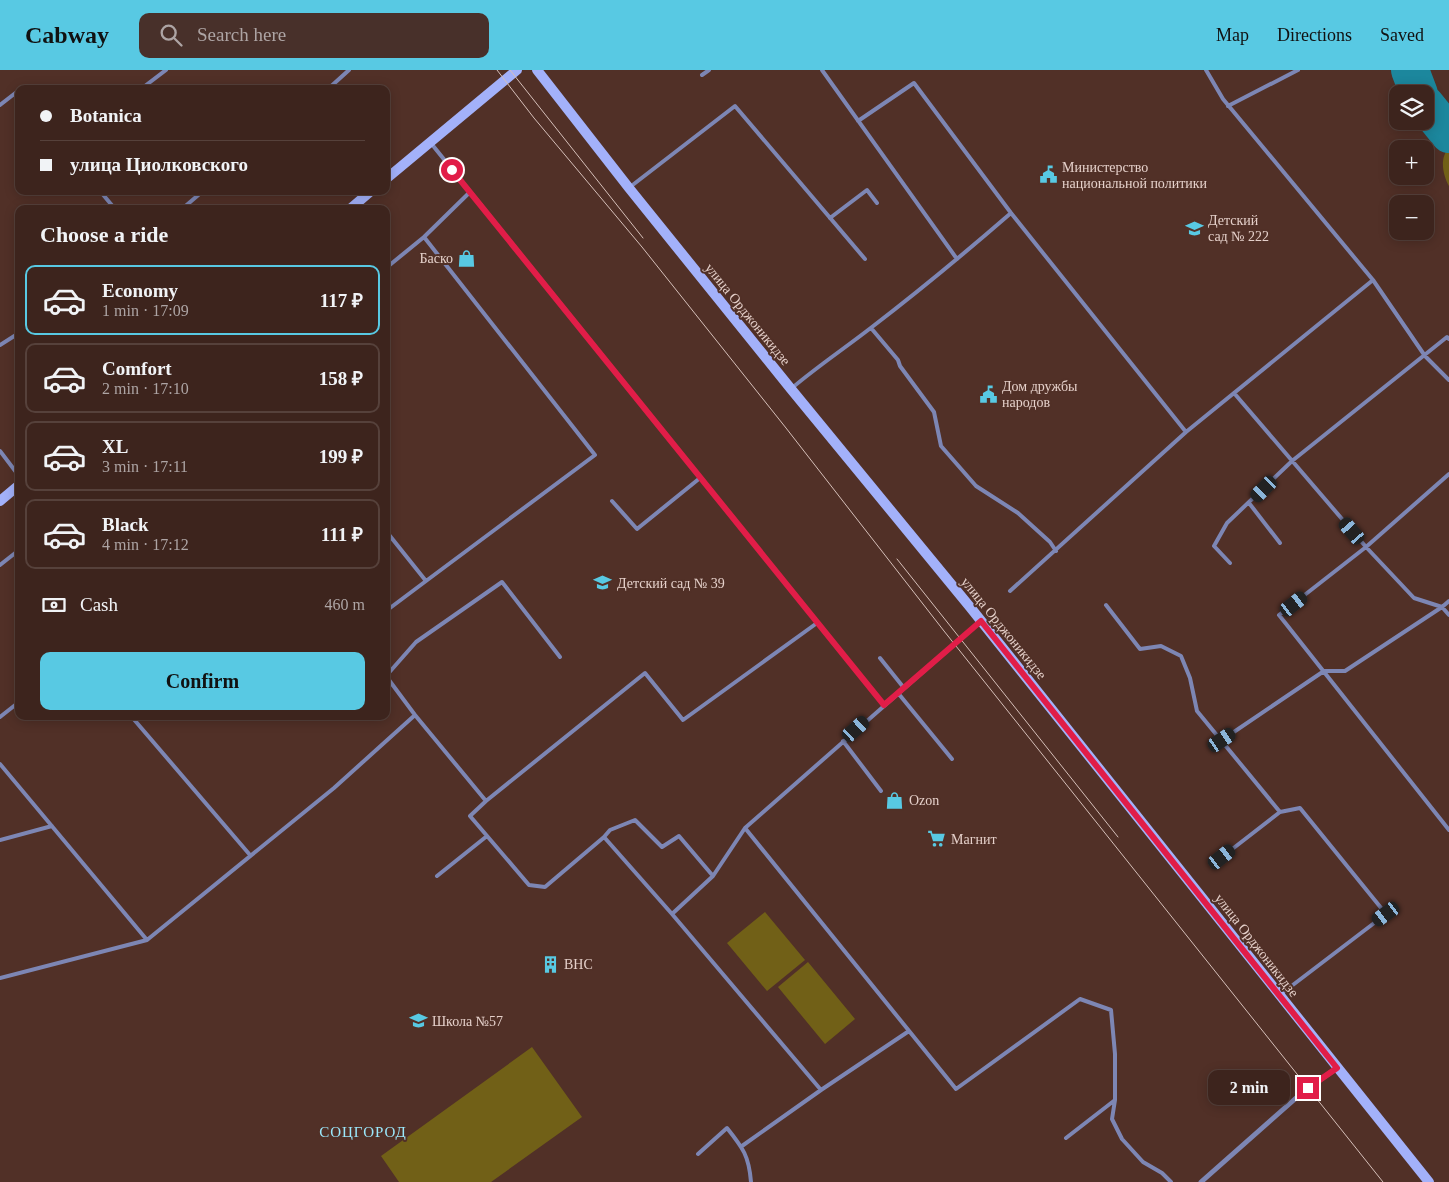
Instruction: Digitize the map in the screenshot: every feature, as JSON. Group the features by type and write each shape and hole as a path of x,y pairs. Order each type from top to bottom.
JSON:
{"main road":[{"path":"390,176 517,70"},
{"name":"улица Орджоникидзе","path":"537,70 790,389 981,621 1428,1182"},
{"path":"355,205 366,195"},
{"path":"0,501 15,488"}],"street":[{"path":"1201,1182 1304,1091 1337,1068"}],"lane":[{"path":"146,85 166,70"},
{"path":"332,85 349,70"},
{"path":"702,75 709,70"},
{"path":"822,70 958,259"},
{"path":"1206,70 1228,106 1373,280 1425,356 1449,380"},
{"path":"1228,106 1298,70"},
{"path":"858,121 914,82 1011,213 1186,432"},
{"path":"0,105 15,93"},
{"path":"629,188 735,106 865,259"},
{"path":"430,142 884,705"},
{"path":"830,218 867,190 877,203"},
{"path":"390,265 424,237 470,192"},
{"path":"103,195 112,205"},
{"path":"187,205 198,195"},
{"path":"790,389 958,259 1011,213"},
{"path":"390,608 595,455 424,237"},
{"path":"1010,591 1186,432 1373,280"},
{"path":"871,328 898,360 900,366 934,412 941,446 976,486 1018,512 1050,542 1056,551"},
{"path":"0,345 15,336"},
{"path":"1230,563 1214,546 1227,523 1292,461 1447,337 1449,339"},
{"path":"1234,393 1366,547 1414,598 1442,607 1449,616"},
{"path":"0,451 15,471"},
{"path":"1449,474 1366,547 1279,615 1449,830"},
{"path":"612,501 637,529 700,478"},
{"path":"1249,503 1280,543"},
{"path":"390,536 426,580"},
{"path":"0,565 15,553"},
{"path":"390,671 416,642 502,582 560,658"},
{"path":"1222,740 1324,671 1345,671 1449,601"},
{"path":"1106,605 1140,648 1161,646 1182,656 1190,678 1197,711 1280,812"},
{"path":"672,914 713,876 745,828 981,621"},
{"path":"713,876 679,836 662,847 635,820 610,830 545,887 529,885 470,816 645,673 683,720 817,623"},
{"path":"880,658 904,688"},
{"path":"390,681 415,715 486,801"},
{"path":"898,693 952,759"},
{"path":"0,717 15,705"},
{"path":"0,978 146,940 334,788 415,715"},
{"path":"134,720 250,855"},
{"path":"843,741 881,791"},
{"path":"0,764 146,940"},
{"path":"1222,857 1280,812 1300,808 1386,914 1279,995"},
{"path":"0,840 52,826"},
{"path":"745,828 956,1089 1080,999 1112,1010 1115,1054 1115,1100 1112,1119 1122,1139 1143,1162 1162,1173 1171,1182"},
{"path":"437,876 487,836"},
{"path":"604,837 821,1090"},
{"path":"742,1146 909,1031"},
{"path":"1066,1138 1115,1100"},
{"path":"698,1154 727,1128 742,1146 750,1165 751,1182"}],"shaded area":[{"path":"1449,148 1449,186 1445,177 1443,162"},
{"path":"765,912 805,960 767,991 727,943"},
{"path":"808,962 855,1019 825,1044 778,987"},
{"path":"532,1047 582,1117 491,1182 399,1182 381,1156"}],"waterway":[{"path":"1410,70 1416,85"},
{"path":"1434,115 1449,134"}],"tram line":[{"path":"497,70 534,118 642,247 944,631 1383,1182"},
{"path":"510,70 643,238"},
{"path":"897,559 1118,837"}],"place":[{"name":"Министерство национальной политики","path":"1048,175"},
{"name":"Детский сад № 222","path":"1194,228"},
{"name":"Баско","path":"467,258"},
{"name":"Дом дружбы народов","path":"988,394"},
{"name":"Детский сад № 39","path":"603,583"},
{"name":"Ozon","path":"895,800"},
{"name":"Магнит","path":"937,839"},
{"name":"ВНС","path":"550,964"},
{"name":"Школа №57","path":"418,1021"}],"district":[{"name":"СОЦГОРОД","path":"363,1132"}],"route":[{"path":"452,170 884,705 981,621 1337,1068 1308,1088"}]}
